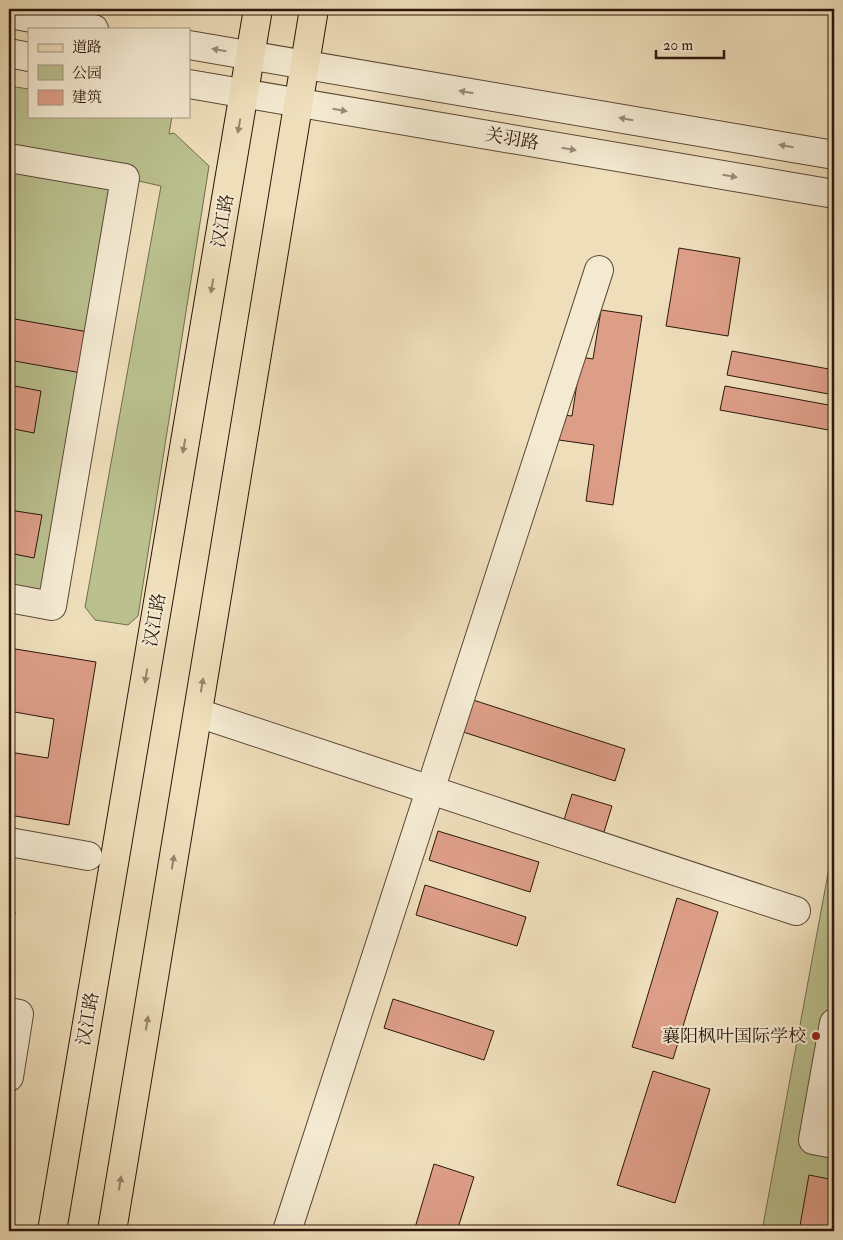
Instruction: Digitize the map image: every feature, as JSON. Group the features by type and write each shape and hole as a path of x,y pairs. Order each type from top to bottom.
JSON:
{"main road":[{"name":"汉江路","path":"52,1231 258,9"},
{"path":"112,1231 314,9"}],"street":[{"path":"9,14 88,28"},
{"path":"190,45 834,155"},
{"path":"9,53 28,57"},
{"name":"关羽路","path":"190,84 834,194"},
{"path":"9,158 125,178 52,606 9,598"},
{"path":"287,1231 599,270"},
{"path":"198,713 796,912"},
{"path":"9,842 88,856"},
{"path":"9,1012 19,1014 9,1077"},
{"path":"834,1023 813,1140 834,1144"}],"green space":[{"path":"9,86 28,89 28,118 172,118 169,134 174,133 209,166 138,616 128,625 95,620 85,607 161,186 125,178 52,606 9,598"},
{"name":"襄阳枫叶国际学校","path":"834,841 834,1231 762,1231"}],"building":[{"path":"679,248 740,258 728,336 666,326"},
{"path":"601,310 642,316 613,505 586,501 594,445 559,440 563,415 572,416 581,357 593,359"},
{"path":"9,318 94,333 87,374 9,360"},
{"path":"732,351 834,370 834,395 727,375"},
{"path":"9,385 41,391 34,433 9,428"},
{"path":"725,386 834,406 834,431 720,410"},
{"path":"9,510 42,515 34,558 9,553"},
{"path":"9,648 96,662 69,825 9,815 9,752 48,758 54,719 9,711"},
{"path":"470,699 625,749 615,781 460,731"},
{"path":"572,794 612,806 604,832 564,820"},
{"path":"438,831 539,862 530,892 429,860"},
{"path":"425,885 526,917 517,946 416,915"},
{"path":"677,898 718,912 673,1059 632,1047"},
{"path":"9,911 15,912 9,949"},
{"path":"393,999 494,1031 484,1060 384,1028"},
{"path":"653,1071 710,1089 675,1203 617,1185"},
{"path":"434,1164 474,1177 457,1231 414,1231"},
{"path":"809,1175 834,1180 834,1231 799,1231"}],"place":[{"name":"襄阳枫叶国际学校","path":"816,1036"}]}
